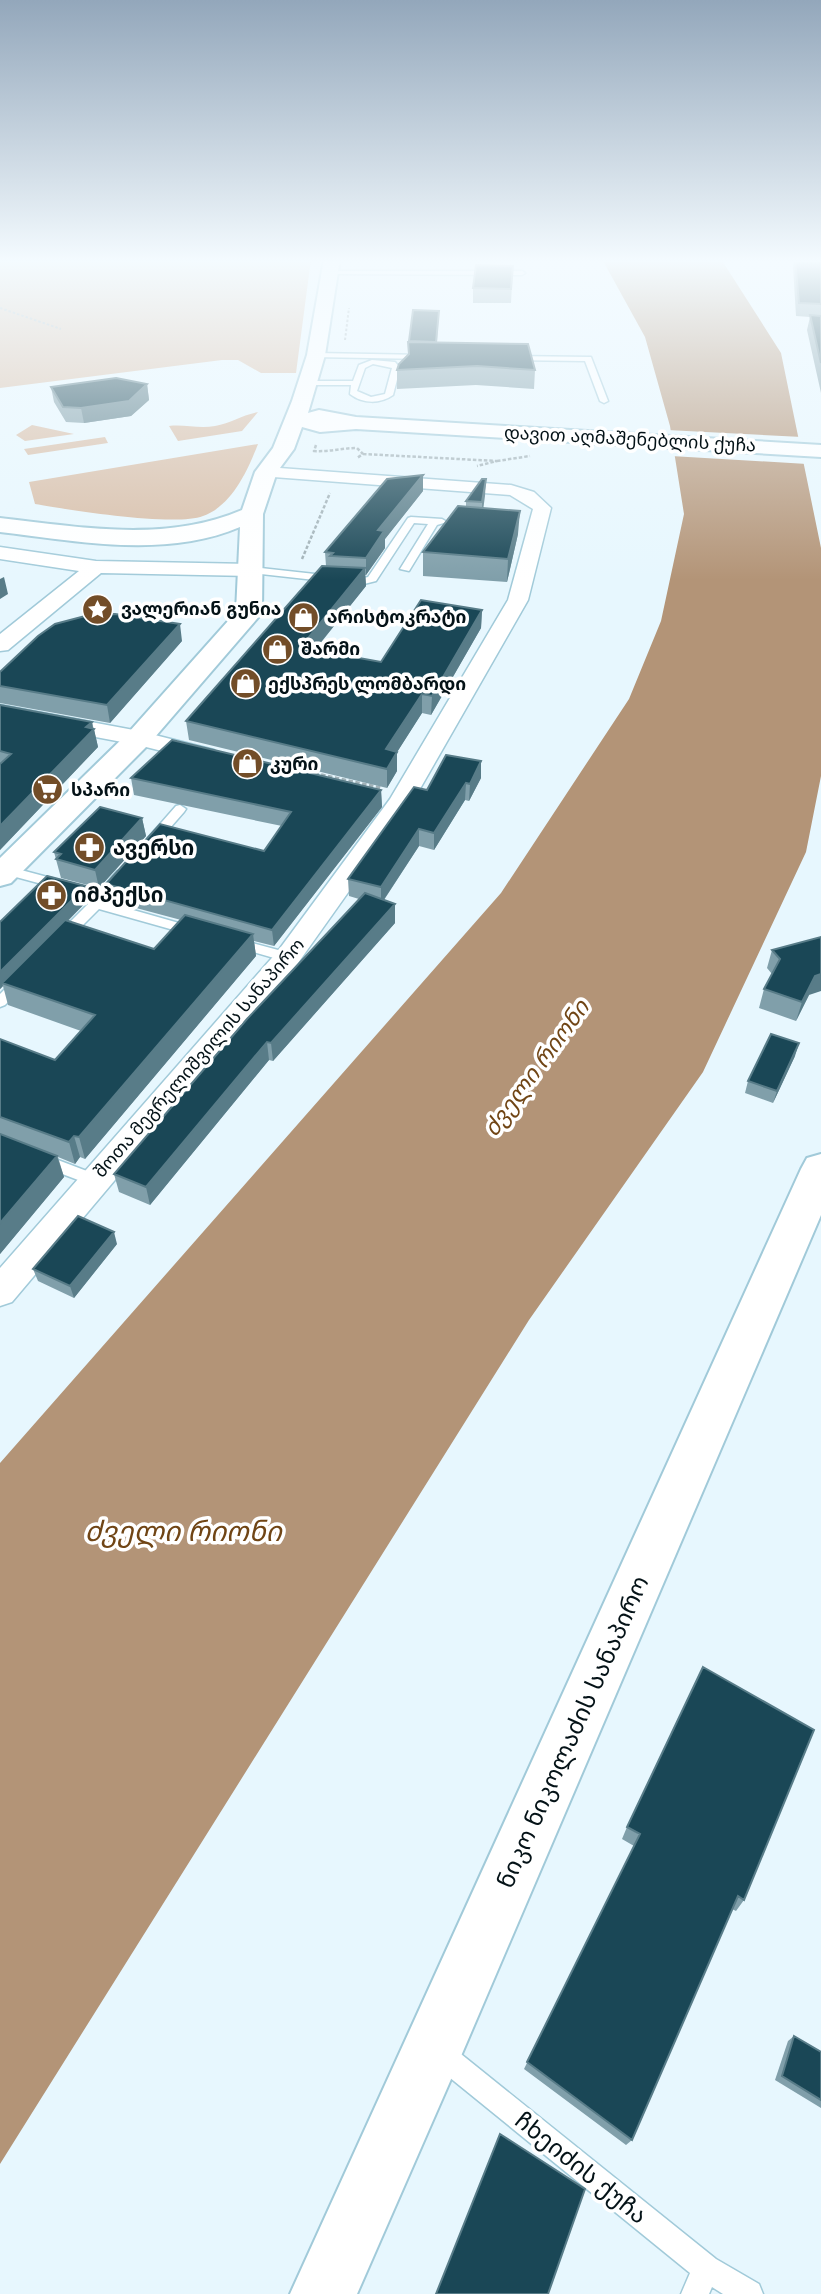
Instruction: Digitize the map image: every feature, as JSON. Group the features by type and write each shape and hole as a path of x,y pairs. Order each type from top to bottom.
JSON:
{"main road":[{"path":"3,873 139,738 249,613 252,514 266,472 284,443 313,366"},
{"path":"305,392 310,409 325,421"},
{"name":"დავით აღმაშენებლის ქუჩა","path":"284,443 325,421 821,451"},
{"path":"0,525 136,537 169,536 218,528 252,514"},
{"name":"ნიკო ნიკოლაძის სანაპირო","path":"324,2294 808,1217 821,1169"}],"street":[{"name":"შოთა მეგრელიშვილის სანაპირო","path":"0,1292 288,957 517,600 532,527 542,508 535,500 511,490 266,472"},
{"path":"0,553 96,567 251,570"},
{"path":"0,645 96,567"},
{"path":"0,712 139,738 230,761"}],"lane":[{"path":"363,366 354,392 356,396 364,399 389,395 396,368 392,366"},
{"path":"591,366 604,401"},
{"path":"305,392 356,383"},
{"path":"251,570 360,582 372,579 411,520 447,523"},
{"path":"405,569 434,522"},
{"path":"58,943 133,862 170,829 180,809"},
{"path":"3,873 288,957"},
{"path":"0,1002 29,972"},
{"path":"23,1153 94,1180"},
{"name":"ჩხეიძის ქუჩა","path":"434,2049 706,2269 749,2294"},
{"path":"695,2294 706,2269"}],"path":[{"path":"337,457 335,452 341,448 357,448 363,452 361,456 352,459"},
{"path":"497,461 536,455"}],"shaded area":[{"path":"0,366 174,366 0,388"},
{"path":"249,366 297,366 296,373 261,373"},
{"path":"258,412 242,431 178,441 169,426 215,426"},
{"path":"32,425 74,434 25,441 16,435"},
{"path":"105,437 108,443 28,455 24,449"},
{"path":"258,444 244,476 231,496 213,511 189,519 146,519 35,504 29,482"}],"water":[{"name":"ძველი რიონი","path":"653,366 784,366 821,548 821,776 806,852 703,1072 529,1320 0,2164 0,1463 501,893 629,699 661,621 684,514 670,426"}],"pier":[{"path":"667,430 802,437 807,464 671,456"}],"building":[{"path":"398,366 476,366 397,370"},
{"path":"478,366 534,366 535,370"},
{"path":"116,378 147,384 129,401 81,408 63,407 51,387"},
{"path":"423,475 378,530 384,531 366,558 330,556 333,553 325,552 387,479"},
{"path":"482,479 486,479 482,502 466,501"},
{"path":"458,506 520,511 508,559 423,552"},
{"path":"322,566 365,568 304,643 313,645 309,649 381,662 421,600 482,610 432,696 422,694 386,749 397,752 387,769 186,721"},
{"path":"115,614 180,624 107,705 0,686 0,672 38,636 55,624 89,615"},
{"path":"0,705 92,722 86,727 94,729 0,826 0,764 11,754 0,751"},
{"path":"172,740 381,790 272,930 106,884 160,824 264,851 291,812 131,778"},
{"path":"446,755 481,761 470,784 466,783 434,833 419,829 381,887 348,879 414,787 427,790"},
{"path":"100,807 142,818 95,870 56,859 61,854 54,852"},
{"path":"47,876 86,886 0,972 0,922"},
{"path":"365,893 395,904 271,1043 267,1042 146,1187 114,1174 247,1019"},
{"path":"185,915 253,934 79,1137 74,1136 69,1142 0,1117 0,1039 55,1060 95,1015 2,983 65,920 154,949"},
{"path":"821,937 821,974 815,976 802,1002 764,989 780,959 772,950"},
{"path":"771,1034 799,1043 777,1091 748,1081"},
{"path":"0,1134 57,1156 0,1223"},
{"path":"78,1216 114,1232 70,1286 33,1269"},
{"path":"703,1667 814,1730 744,1900 738,1896 632,2140 527,2062 640,1834 627,1827"},
{"path":"794,2036 821,2052 821,2100 782,2076"},
{"path":"500,2134 585,2189 548,2294 436,2294"}],"place":[{"name":"ვალერიან გუნია","path":"98,609"},
{"name":"არისტოკრატი","path":"304,617"},
{"name":"შარმი","path":"278,649"},
{"name":"ექსპრეს ლომბარდი","path":"245,684"},
{"name":"კური","path":"247,764"},
{"name":"სპარი","path":"48,790"},
{"name":"ავერსი","path":"90,848"},
{"name":"იმპექსი","path":"51,895"}]}
